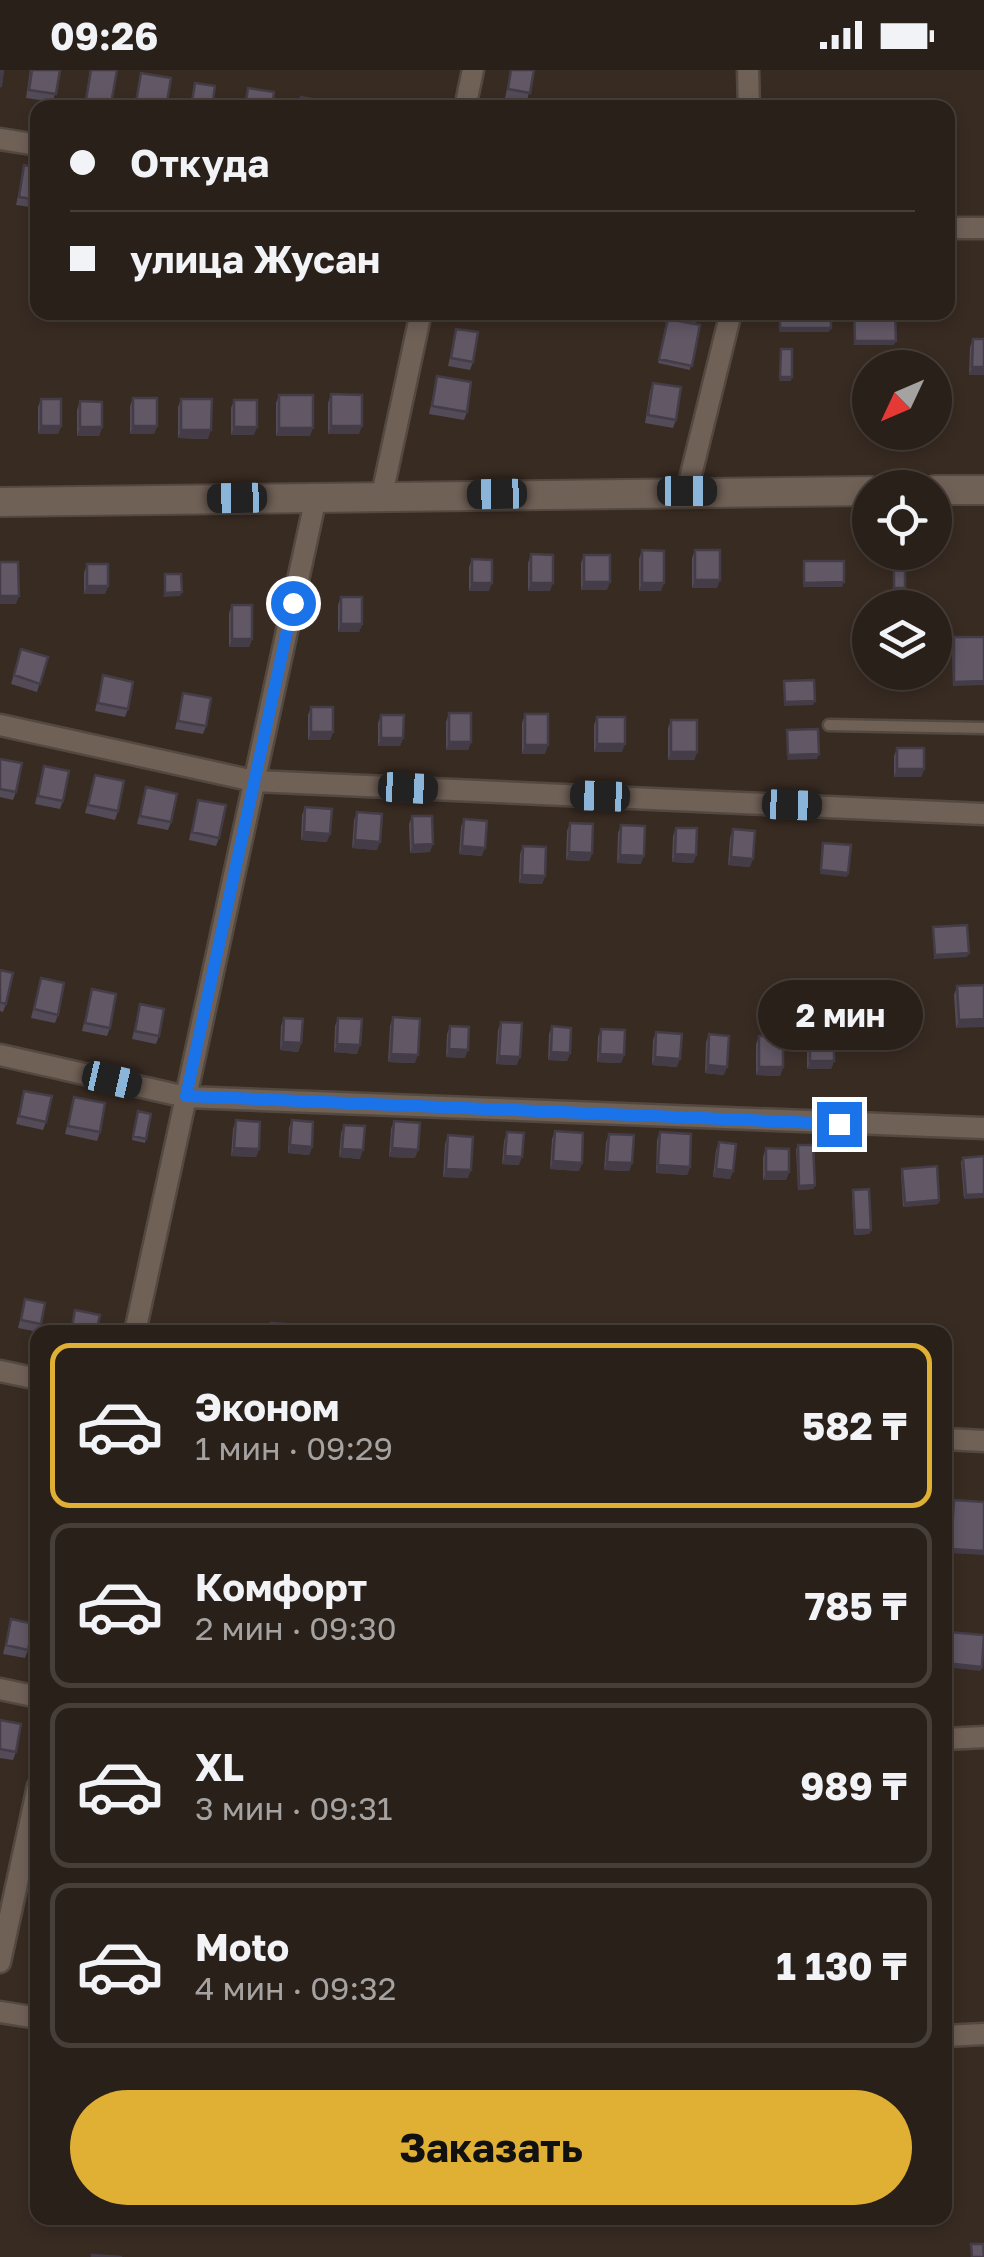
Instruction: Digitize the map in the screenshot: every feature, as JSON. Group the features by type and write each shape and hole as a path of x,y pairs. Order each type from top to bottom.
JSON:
{"street":[{"path":"467,100 473,70"},
{"path":"748,70 749,100"},
{"path":"0,139 30,144"},
{"path":"955,228 984,228"},
{"path":"382,496 419,320"},
{"path":"687,491 730,320"},
{"path":"0,502 852,490"},
{"path":"952,490 984,490"},
{"path":"137,1325 316,496"},
{"path":"0,724 254,781 984,814"},
{"path":"0,1054 186,1096 984,1128"},
{"path":"0,1371 30,1377"},
{"path":"952,1439 984,1441"},
{"path":"0,1689 30,1695"},
{"path":"952,1739 984,1737"},
{"path":"0,1962 30,1823"},
{"path":"0,2012 30,2017"},
{"path":"952,2036 984,2034"}],"lane":[{"path":"829,725 984,728"}],"building":[{"path":"32,70 60,70 56,94 29,90"},
{"path":"91,70 117,70 112,100 86,100"},
{"path":"511,70 534,70 530,93 508,89"},
{"path":"141,73 171,78 167,100 136,100"},
{"path":"195,83 215,86 213,100 192,100"},
{"path":"248,88 274,92 273,100 246,100"},
{"path":"24,165 30,166 30,199 19,197"},
{"path":"668,320 700,325 692,366 659,359"},
{"path":"780,320 831,320 831,328 780,328"},
{"path":"854,320 895,320 896,341 855,341"},
{"path":"456,329 478,332 473,362 451,358"},
{"path":"973,339 984,339 984,367 972,367"},
{"path":"781,349 792,349 792,377 780,377"},
{"path":"437,376 471,382 467,412 432,406"},
{"path":"653,383 681,387 676,420 648,415"},
{"path":"331,394 362,395 362,426 331,426"},
{"path":"279,395 313,395 313,428 279,428"},
{"path":"133,398 157,398 157,426 133,426"},
{"path":"41,399 61,399 61,426 41,426"},
{"path":"181,399 212,399 211,430 181,430"},
{"path":"234,400 257,400 257,427 234,427"},
{"path":"80,401 102,402 102,427 80,427"},
{"path":"642,550 664,551 664,583 642,583"},
{"path":"695,550 720,550 720,580 695,580"},
{"path":"531,554 553,555 553,583 531,583"},
{"path":"584,555 610,555 610,582 584,582"},
{"path":"472,559 492,560 492,583 472,583"},
{"path":"804,561 844,561 844,582 804,583"},
{"path":"0,562 18,562 19,596 0,596"},
{"path":"87,564 108,564 108,586 87,586"},
{"path":"894,570 905,570 905,588 894,588"},
{"path":"165,574 181,574 182,592 165,593"},
{"path":"341,597 362,597 362,624 341,624"},
{"path":"232,605 252,605 252,639 232,639"},
{"path":"954,637 984,637 984,681 954,682"},
{"path":"21,649 48,657 40,684 14,675"},
{"path":"103,675 133,682 128,709 98,703"},
{"path":"814,680 815,701 785,702 784,681"},
{"path":"183,693 211,698 206,726 178,721"},
{"path":"311,707 333,707 333,732 311,732"},
{"path":"449,713 471,713 471,742 449,742"},
{"path":"525,714 548,714 548,745 525,745"},
{"path":"381,715 404,715 403,738 381,738"},
{"path":"597,717 625,717 625,744 597,744"},
{"path":"671,720 697,720 697,752 671,752"},
{"path":"818,729 819,754 788,755 787,730"},
{"path":"897,748 924,748 924,769 897,769"},
{"path":"0,759 22,763 16,792 0,789"},
{"path":"44,766 69,771 63,801 38,796"},
{"path":"95,775 124,781 118,811 88,805"},
{"path":"146,787 177,794 171,822 140,816"},
{"path":"198,800 226,805 219,838 192,832"},
{"path":"305,807 332,809 330,834 304,832"},
{"path":"357,812 382,814 380,842 355,840"},
{"path":"412,816 432,816 433,844 413,845"},
{"path":"464,819 487,821 485,848 462,846"},
{"path":"570,823 593,824 592,853 569,852"},
{"path":"621,825 645,826 644,856 620,855"},
{"path":"676,828 697,828 696,855 675,854"},
{"path":"733,829 755,831 753,859 731,857"},
{"path":"823,843 851,845 848,873 821,870"},
{"path":"523,846 546,847 545,876 522,875"},
{"path":"967,925 969,953 935,955 933,927"},
{"path":"0,970 13,973 6,1004 0,1002"},
{"path":"41,978 64,983 58,1015 34,1009"},
{"path":"984,985 984,1019 959,1020 957,986"},
{"path":"92,989 116,994 110,1028 85,1023"},
{"path":"140,1004 164,1009 159,1036 135,1031"},
{"path":"393,1017 420,1019 418,1055 391,1054"},
{"path":"284,1018 303,1019 301,1043 283,1042"},
{"path":"338,1018 362,1019 360,1045 337,1044"},
{"path":"501,1022 522,1023 520,1057 499,1056"},
{"path":"450,1026 469,1027 468,1050 449,1049"},
{"path":"552,1026 571,1028 570,1053 551,1052"},
{"path":"601,1029 625,1030 624,1055 600,1054"},
{"path":"810,1029 834,1029 834,1061 810,1061"},
{"path":"656,1032 682,1034 680,1059 655,1057"},
{"path":"709,1034 729,1036 727,1067 708,1065"},
{"path":"759,1036 783,1036 783,1067 759,1067"},
{"path":"24,1091 52,1096 46,1122 19,1116"},
{"path":"74,1097 105,1103 100,1132 68,1126"},
{"path":"138,1111 151,1114 146,1139 133,1136"},
{"path":"236,1120 260,1122 259,1149 234,1148"},
{"path":"292,1120 313,1122 312,1147 290,1145"},
{"path":"394,1121 420,1123 418,1150 392,1148"},
{"path":"344,1125 365,1126 363,1150 342,1149"},
{"path":"555,1131 583,1133 582,1163 553,1161"},
{"path":"507,1132 524,1133 522,1157 505,1156"},
{"path":"660,1132 691,1134 690,1167 658,1165"},
{"path":"609,1134 634,1135 632,1163 607,1162"},
{"path":"448,1135 473,1137 471,1170 446,1169"},
{"path":"719,1142 736,1144 733,1171 716,1169"},
{"path":"798,1145 813,1145 815,1185 799,1186"},
{"path":"766,1148 789,1149 789,1172 766,1172"},
{"path":"984,1156 984,1194 966,1195 963,1158"},
{"path":"937,1166 939,1200 905,1203 902,1169"},
{"path":"869,1189 871,1230 855,1230 853,1190"},
{"path":"25,1299 45,1303 41,1324 21,1320"},
{"path":"75,1310 100,1315 98,1325 72,1325"},
{"path":"954,1500 984,1502 984,1551 952,1549"},
{"path":"11,1619 30,1623 28,1650 6,1645"},
{"path":"952,1632 984,1635 982,1667 952,1664"},
{"path":"0,1720 21,1724 16,1752 0,1749"},
{"path":"971,2244 983,2244 984,2257 972,2257"}],"route":[{"path":"293,603 186,1096 839,1124"}]}
